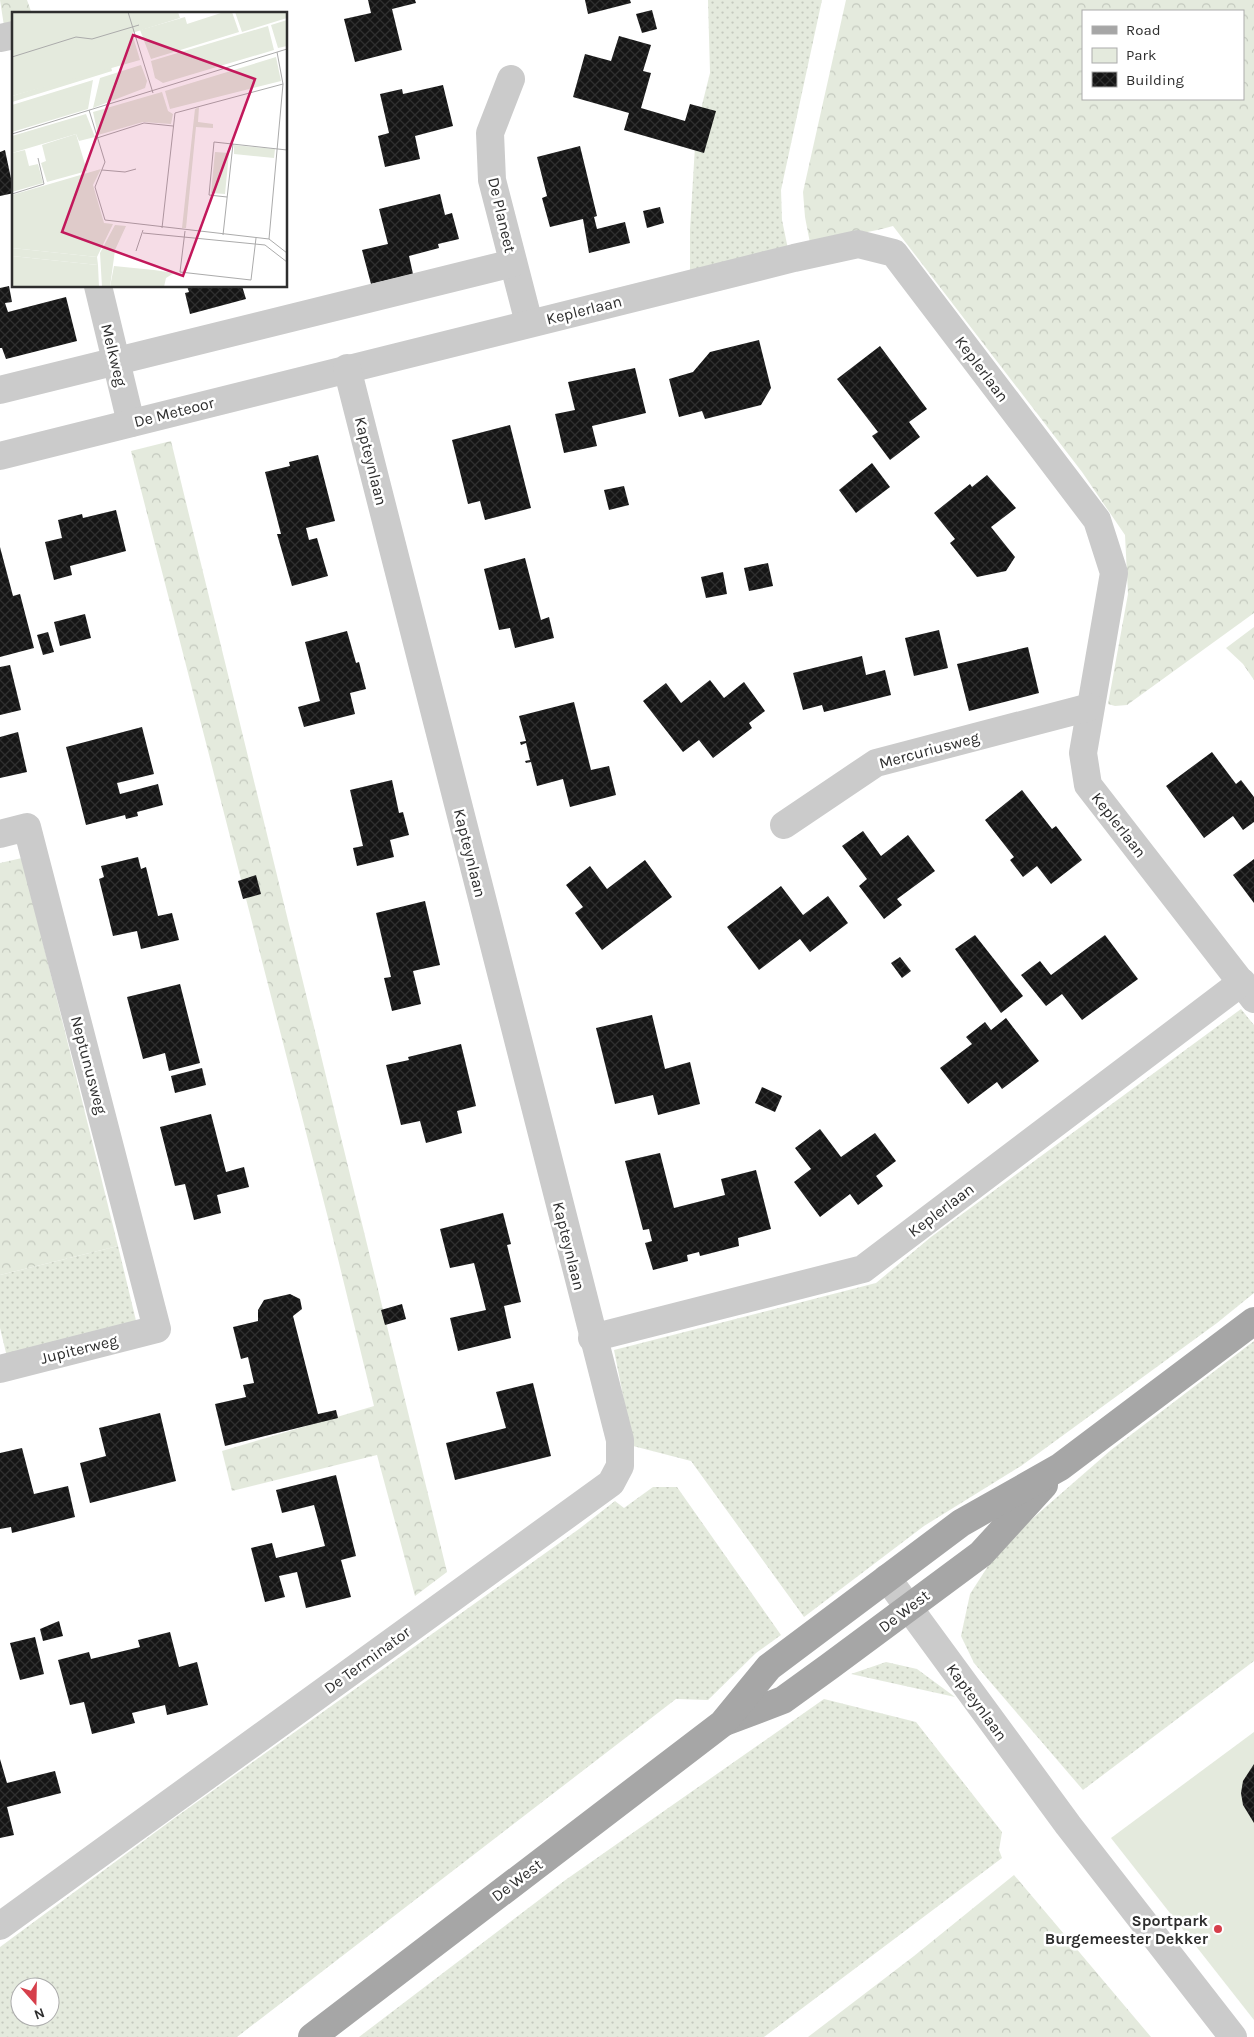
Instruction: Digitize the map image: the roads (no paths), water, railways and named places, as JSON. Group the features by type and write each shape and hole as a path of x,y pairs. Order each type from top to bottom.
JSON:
{"main road":[{"name":"De West","path":"312,2037 723,1723 769,1667 961,1523 1060,1467 1254,1321"},
{"name":"De West","path":"723,1723 783,1700 981,1554 1060,1467"}],"street":[{"name":"De Planeet","path":"512,79 490,133 492,180 529,323"},
{"name":"Keplerlaan","path":"347,368 858,244 894,254 1096,520 1114,573 1090,707 1084,753 1088,784 1248,990 863,1269 592,1338"},
{"path":"0,390 513,263"},
{"name":"Melkweg","path":"98,288 131,423"},
{"name":"De Meteoor","path":"0,456 347,368"},
{"name":"Kapteynlaan","path":"347,368 592,1338"},
{"name":"Mercuriusweg","path":"784,825 876,763 1090,707"},
{"name":"Neptunusweg","path":"0,834 27,828 157,1329"},
{"name":"Jupiterweg","path":"0,1369 157,1329"},
{"name":"De Terminator","path":"0,1926 610,1483 620,1466 620,1440 592,1338"},
{"name":"Kapteynlaan","path":"887,1578 1068,1825 1233,2037"}],"place":[{"name":"Sportpark Burgemeester Dekker","path":"1218,1929"}]}
